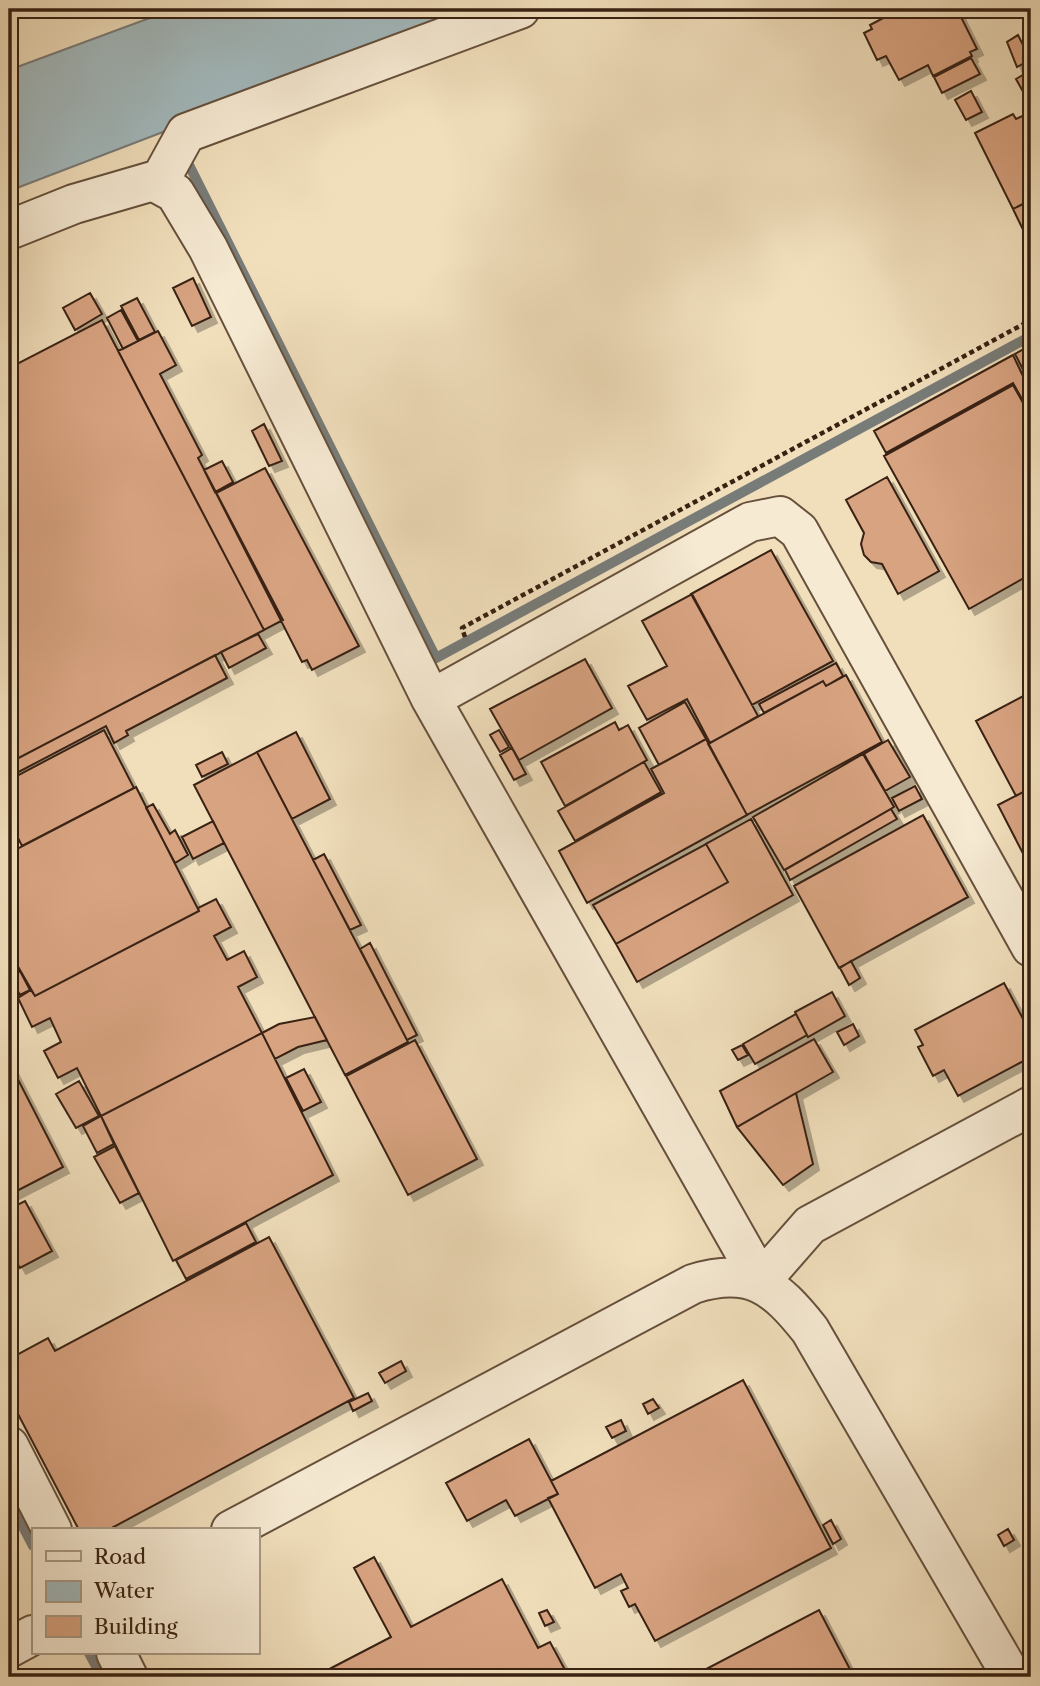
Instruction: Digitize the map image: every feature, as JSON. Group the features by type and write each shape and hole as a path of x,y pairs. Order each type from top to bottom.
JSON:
{"street":[{"path":"9,230 74,204 153,181 172,158 520,9"},
{"path":"172,158 175,193 208,248 431,699 761,1281 793,1308 810,1330 1012,1677"},
{"path":"431,699 750,522 780,516 799,530 1031,947"},
{"path":"761,1281 810,1225 1031,1106"},
{"path":"235,1528 693,1284 724,1276 761,1281"},
{"path":"9,1446 51,1528"},
{"path":"9,1648 32,1636"},
{"path":"116,1654 128,1677"}],"path":[{"path":"462,628 1031,320"}],"water":[{"path":"174,9 484,9 9,191 9,70"}],"building":[{"path":"886,9 957,9 977,49 970,52 972,56 933,76 928,65 899,80 886,56 877,60 864,33 872,29 870,25 889,15"},
{"path":"1018,35 1028,55 1023,58 1026,62 1017,67 1007,42"},
{"path":"971,58 980,74 942,93 934,77"},
{"path":"1031,70 1031,106 1016,79"},
{"path":"971,91 982,112 966,120 955,100"},
{"path":"1031,112 1031,200 1013,209 975,133 1013,114 1016,119"},
{"path":"1031,200 1031,239 1028,240 1013,209"},
{"path":"193,278 211,317 192,326 173,288"},
{"path":"90,293 102,314 75,330 63,308"},
{"path":"137,298 155,332 139,340 121,306"},
{"path":"121,310 138,341 123,349 107,318"},
{"path":"102,320 264,630 9,763 9,368"},
{"path":"158,331 176,365 160,374 202,455 198,458 283,620 264,630 118,351"},
{"path":"1031,345 1031,385 1015,354"},
{"path":"1013,355 1031,393 1022,399 1013,383 886,453 874,431"},
{"path":"1013,385 1031,417 1031,574 969,609 884,456"},
{"path":"264,424 282,461 269,466 252,431"},
{"path":"222,461 233,482 215,492 204,470"},
{"path":"265,468 359,646 312,670 307,660 302,662 216,493"},
{"path":"887,477 939,571 898,594 882,564 871,562 864,555 861,544 864,533 846,500"},
{"path":"771,550 833,661 752,705 691,594"},
{"path":"692,594 758,716 710,743 687,699 647,720 628,686 667,666 642,621"},
{"path":"258,634 266,648 229,668 221,652"},
{"path":"215,655 227,678 126,731 128,735 114,743 106,726 9,777 9,763"},
{"path":"585,659 612,708 519,760 490,709"},
{"path":"836,663 843,676 826,686 823,681 764,713 759,704"},
{"path":"846,675 882,742 747,815 708,744 823,681 826,686"},
{"path":"1031,692 1031,788 1016,796 976,721"},
{"path":"685,702 706,739 659,765 639,728"},
{"path":"615,722 619,730 628,725 647,760 565,806 541,762"},
{"path":"104,730 134,788 22,846 9,820 9,780"},
{"path":"499,730 509,747 500,752 490,735"},
{"path":"296,732 330,799 292,819 257,752"},
{"path":"706,739 747,815 587,903 559,851 664,793 651,769"},
{"path":"888,740 910,777 885,791 864,754"},
{"path":"512,748 526,774 514,780 500,755"},
{"path":"222,752 228,764 202,777 196,765"},
{"path":"257,752 408,1042 345,1075 194,785"},
{"path":"863,754 894,807 784,870 753,817"},
{"path":"644,762 661,792 575,841 558,811"},
{"path":"915,786 922,799 899,811 892,798"},
{"path":"136,787 199,911 35,996 9,951 9,853"},
{"path":"1031,788 1031,869 998,805"},
{"path":"153,804 170,834 175,830 188,855 175,863 146,808"},
{"path":"891,809 897,819 790,880 785,870"},
{"path":"923,815 968,897 839,968 794,886"},
{"path":"751,819 793,895 637,982 616,944 728,882 706,844"},
{"path":"213,821 224,843 193,859 182,837"},
{"path":"706,844 728,882 616,944 593,905"},
{"path":"324,854 361,925 350,930 313,860"},
{"path":"216,899 231,927 214,936 227,960 244,951 257,977 238,987 262,1033 101,1116 77,1068 58,1078 44,1051 61,1042 50,1018 32,1027 18,998 31,990 35,996 199,911 198,908"},
{"path":"370,943 417,1035 407,1040 360,949"},
{"path":"851,961 860,978 849,985 840,968"},
{"path":"20,971 30,990 20,995 10,977"},
{"path":"1004,983 1031,1034 1031,1057 958,1096 944,1070 933,1076 918,1047 923,1045 915,1030"},
{"path":"832,992 845,1016 808,1037 795,1012"},
{"path":"796,1014 807,1035 755,1064 743,1044"},
{"path":"315,1017 327,1040 298,1047 275,1059 262,1033 279,1024"},
{"path":"853,1024 859,1036 844,1045 837,1032"},
{"path":"262,1033 333,1175 173,1261 101,1116"},
{"path":"814,1039 833,1072 737,1127 720,1091"},
{"path":"415,1040 477,1159 408,1195 346,1076"},
{"path":"742,1045 748,1055 738,1060 732,1050"},
{"path":"9,1062 63,1167 9,1195"},
{"path":"304,1069 321,1102 303,1111 286,1078"},
{"path":"79,1081 99,1116 76,1128 56,1094"},
{"path":"796,1093 813,1164 783,1185 737,1127"},
{"path":"101,1116 114,1144 97,1153 83,1126"},
{"path":"115,1146 139,1193 120,1203 94,1157"},
{"path":"25,1201 52,1251 20,1268 13,1256 9,1258 9,1209"},
{"path":"246,1223 256,1242 186,1279 176,1260"},
{"path":"269,1237 354,1398 112,1528 78,1528 9,1397 9,1359 48,1338 55,1351"},
{"path":"401,1361 406,1371 385,1383 379,1373"},
{"path":"743,1380 831,1548 655,1641 635,1604 629,1607 621,1591 628,1588 621,1574 595,1588 548,1498 558,1494 551,1481"},
{"path":"368,1393 372,1401 353,1411 349,1402"},
{"path":"653,1399 659,1408 648,1414 643,1404"},
{"path":"621,1420 626,1431 612,1438 606,1427"},
{"path":"529,1439 558,1494 515,1516 506,1500 467,1521 446,1483"},
{"path":"831,1520 841,1539 833,1544 823,1525"},
{"path":"1008,1529 1014,1540 1004,1546 998,1535"},
{"path":"374,1557 411,1627 502,1579 538,1648 550,1642 564,1668 552,1677 314,1677 391,1637 354,1568"},
{"path":"547,1610 554,1622 545,1626 539,1613"},
{"path":"819,1610 854,1677 691,1677"}],"waterway":[{"path":"183,153 436,658 1031,336"},
{"path":"9,1500 32,1544"},
{"path":"90,1654 102,1677"}]}
